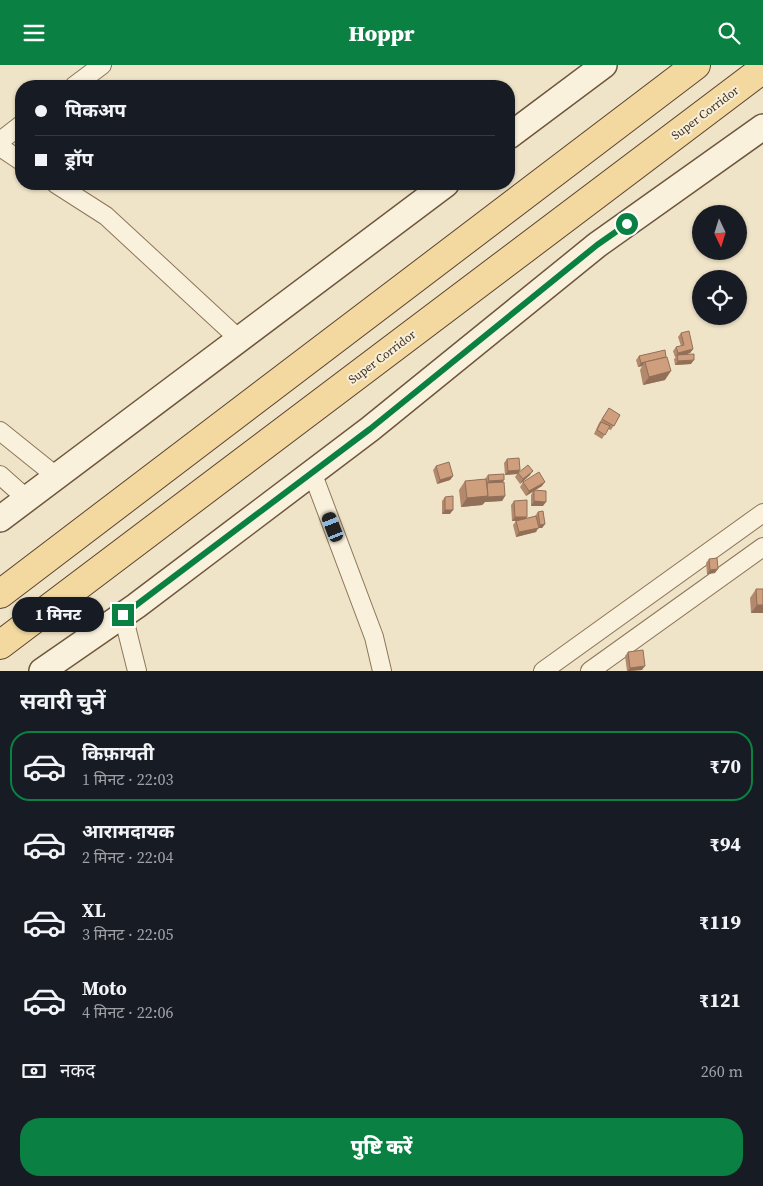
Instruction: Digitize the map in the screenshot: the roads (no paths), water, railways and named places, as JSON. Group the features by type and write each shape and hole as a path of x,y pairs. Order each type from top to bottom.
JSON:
{"main road":[{"path":"0,594 696,65"},
{"name":"Super Corridor","path":"0,645 763,69"}],"street":[{"path":"82,80 102,65"},
{"path":"515,132 604,65"},
{"path":"42,671 123,615 370,429 597,245 763,127"},
{"path":"0,141 15,130"},
{"path":"0,147 15,157"},
{"path":"65,190 106,216 238,339"},
{"path":"0,519 438,190"},
{"path":"0,431 56,476"},
{"path":"312,473 374,637 382,671"},
{"path":"0,475 27,499"},
{"path":"543,671 763,513"},
{"path":"590,671 763,547"},
{"path":"123,615 137,671"}]}
